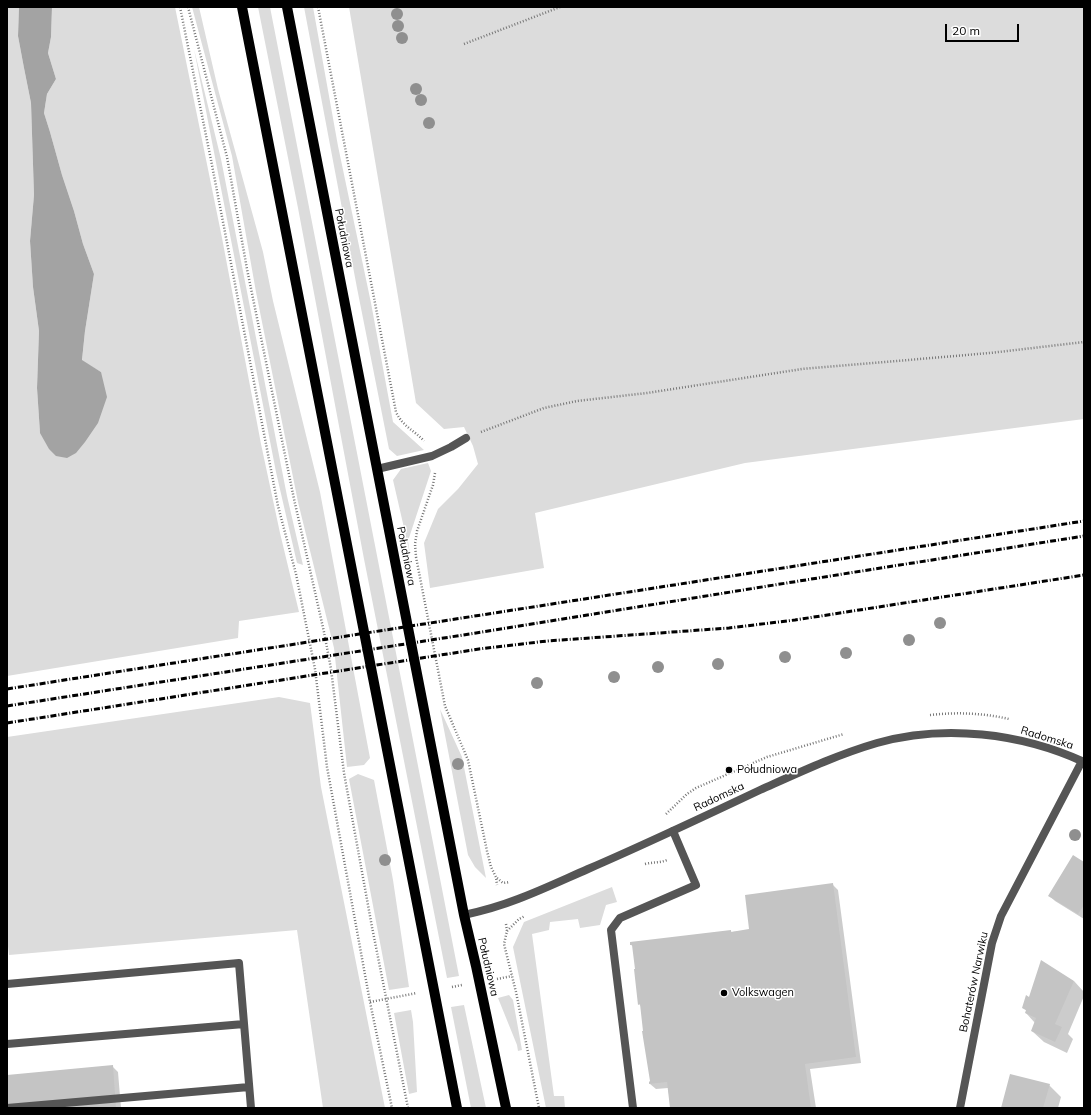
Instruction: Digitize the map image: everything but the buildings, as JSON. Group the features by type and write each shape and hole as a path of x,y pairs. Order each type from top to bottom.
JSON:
{"main road":[{"path":"242,7 457,1108"},
{"name":"Południowa","path":"287,7 464,915 506,1108"}],"street":[{"path":"377,469 432,456 466,438"},
{"name":"Radomska","path":"464,915 518,899 673,831 813,766 878,743 907,736 933,734 961,733 992,735 1035,744 1060,752 1083,762"},
{"name":"Bohaterów Narwiku","path":"960,1108 992,943 1001,916 1083,762"},
{"path":"633,1108 611,930 620,918 696,885 673,831"},
{"path":"7,984 239,963 251,1108"},
{"path":"7,1044 244,1024"},
{"path":"7,1108 249,1087"}],"path":[{"path":"180,7 278,506 296,574 311,648 327,766 370,1002 392,1108"},
{"path":"188,7 227,157 247,269 294,498 324,632 331,669 344,773 372,927 408,1108"},
{"path":"464,44 560,7"},
{"path":"466,438 544,408 577,401 647,393 802,369 990,353 1084,342"},
{"path":"643,864 652,862 660,863 683,854"},
{"path":"507,931 520,919 527,916"},
{"path":"506,924 507,931 504,944 516,992 539,1108"},
{"path":"490,980 512,976"}],"shaded area":[{"path":"7,7 19,7 18,36 31,103 34,195 30,241 33,287 39,331 37,388 40,433 101,372 82,361 94,274 83,244 44,113 47,94 56,79 48,53 51,37 52,7 175,7 222,238 261,444 299,612 239,621 238,638 7,676"},
{"path":"19,7 52,7 51,37 48,53 56,79 47,94 44,113 83,244 94,274 82,360 101,372 107,397 98,423 76,453 67,458 56,456 49,449 40,433 37,388 39,331 33,287 30,241 34,195 31,103 18,36"},
{"path":"192,7 199,7 218,89 263,252 273,301 320,492 370,758 364,765 347,767 334,648 298,502 256,292 232,156"},
{"path":"258,7 270,7 459,976 447,978 364,559 298,208"},
{"path":"304,7 313,7 338,146 371,303 393,422 424,450 397,456 389,449"},
{"path":"349,7 1084,7 1084,419 745,463 535,513 544,568 430,588 424,543 438,509 458,489 478,464 473,446 464,427 444,429 416,403"},
{"path":"194,49 221,159 287,496 303,565 297,563 276,472"},
{"path":"428,463 431,471 408,541 410,554 393,480 401,469"},
{"path":"279,697 310,703 321,787 385,1108 323,1108 297,930 9,955 7,946 7,737"},
{"path":"440,709 462,757 486,878 475,867 468,855"},
{"path":"358,774 374,780 393,880 409,987 389,990 349,779"},
{"path":"612,887 617,902 606,905 600,925 580,928 578,919 550,922 549,930 532,934 554,1096 564,1096 565,1108 546,1108 513,947 524,922"},
{"path":"509,995 513,1000 522,1050 518,1051 498,998"},
{"path":"464,1005 486,1108 471,1108 451,1007"},
{"path":"411,1010 417,1092 409,1094 394,1013"}],"railway":[{"path":"7,689 1084,521"},
{"path":"7,706 1084,536"},
{"path":"7,723 479,649 547,641 729,628 795,620 1084,575"}],"place":[{"name":"Południowa","path":"729,770"},
{"name":"Volkswagen","path":"724,993"}]}
